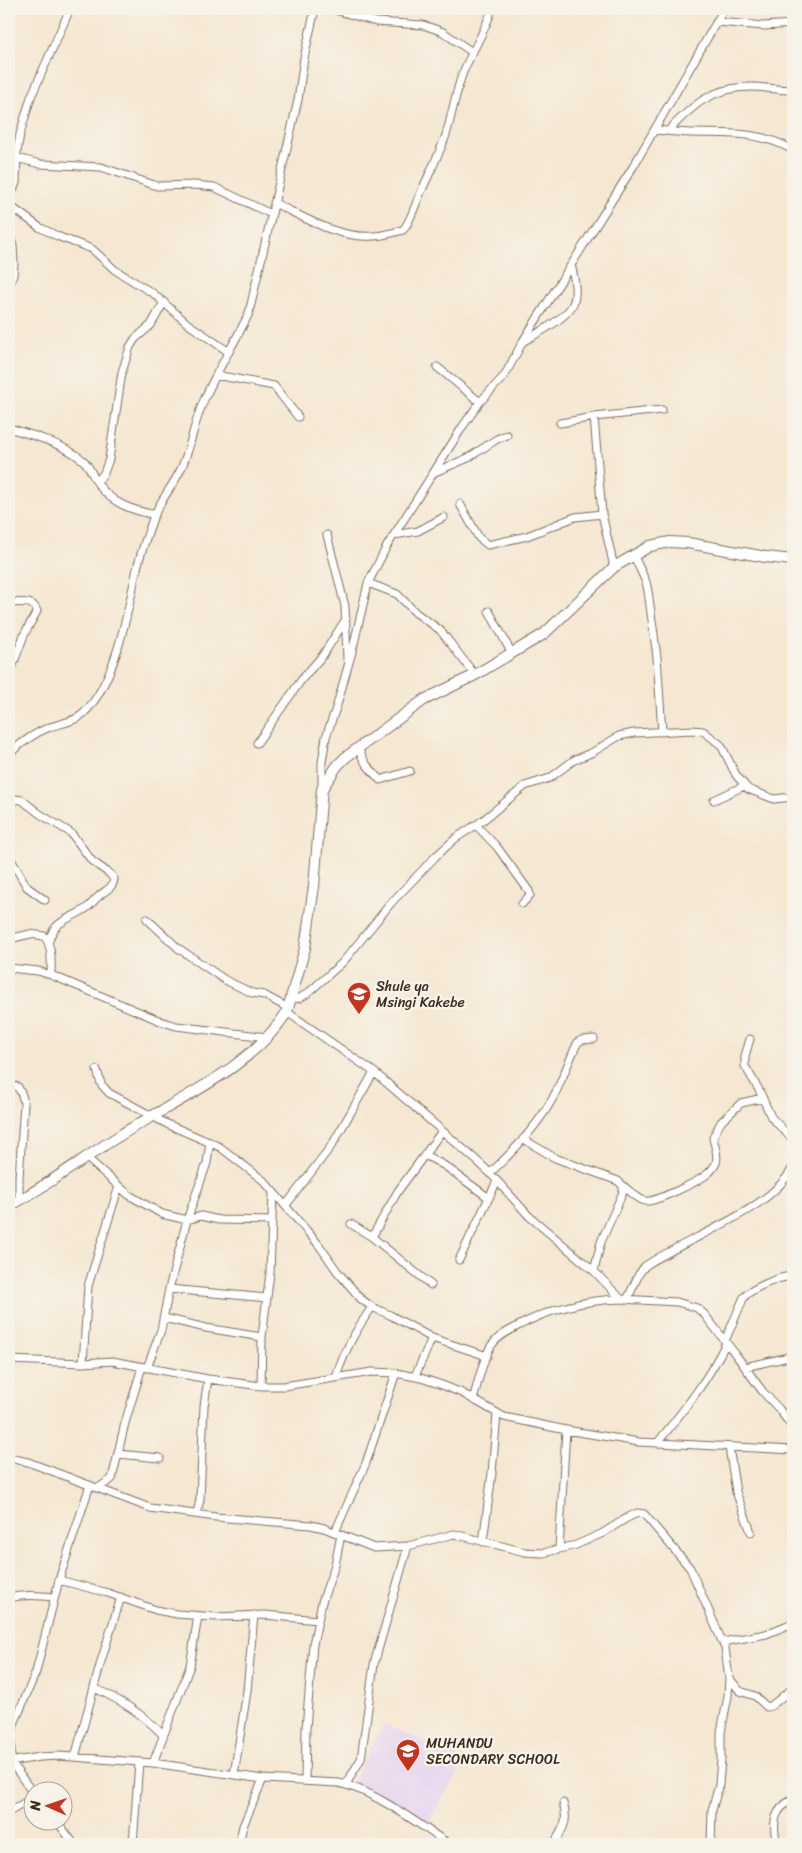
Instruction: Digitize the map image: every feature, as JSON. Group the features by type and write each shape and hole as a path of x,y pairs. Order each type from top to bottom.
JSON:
{"street":[{"path":"9,286 14,264 13,246 10,237 9,204 16,183 20,134 31,97 70,9"},
{"path":"9,754 34,734 76,720 84,714 103,685 118,650 131,604 136,572 155,515 181,468 203,402 249,313 298,100 304,58 315,9"},
{"path":"332,9 376,22 423,25 443,32 472,52"},
{"path":"274,203 345,234 373,236 403,230 412,218 417,202 439,154 457,89 492,9"},
{"path":"9,1206 87,1158 118,1136 216,1078 251,1052 281,1021 289,1006 305,948 314,886 322,789 322,762 326,737 348,668 368,583 394,535 480,402 505,375 524,341 655,130 724,9"},
{"path":"717,22 764,26 793,24"},
{"path":"668,131 701,101 721,91 751,87 793,90"},
{"path":"655,130 750,134 770,139 793,150"},
{"path":"17,158 40,164 101,167 157,186 195,184 214,187 272,214"},
{"path":"9,204 39,227 92,249 115,270 154,294 188,324 229,352"},
{"path":"524,341 558,319 572,305 575,287 571,265"},
{"path":"97,482 104,472 109,459 122,372 130,347 135,339 152,325 164,302"},
{"path":"437,367 480,402"},
{"path":"216,375 278,388 298,417"},
{"path":"560,423 594,416 662,410"},
{"path":"594,416 602,514 614,567"},
{"path":"9,428 49,442 79,457 86,463 97,482 117,503 132,510 155,515"},
{"path":"435,472 468,458 497,439 507,435"},
{"path":"460,504 479,538 488,545 515,540 575,517 602,514"},
{"path":"394,535 418,531 444,518"},
{"path":"326,535 341,587 346,619 348,668"},
{"path":"322,789 337,766 358,749 424,700 475,675 552,628 614,567 633,554 650,546 670,542 688,542 766,557 793,560"},
{"path":"633,554 648,591 657,657 662,732"},
{"path":"368,583 397,594 416,613 440,630 475,675"},
{"path":"9,603 31,604 36,607 37,611 24,635 9,676"},
{"path":"489,611 511,652"},
{"path":"257,743 302,679 323,655 346,619"},
{"path":"289,1006 308,993 343,962 391,903 451,842 476,825 524,786 550,778 574,760 593,752 620,736 634,733 692,730 703,732 722,745 736,775 744,786 766,797 783,799 793,797"},
{"path":"358,749 366,764 380,780 410,771"},
{"path":"714,800 744,786"},
{"path":"9,808 15,799 22,800 46,818 71,833 92,861 114,879 110,888 88,907 56,926 51,932 49,941 51,976"},
{"path":"476,825 496,847 529,891 530,896 522,904"},
{"path":"9,856 27,887 45,900"},
{"path":"147,919 178,948 225,980 252,993 264,995 289,1006 374,1072 490,1173 529,1216 624,1299"},
{"path":"9,940 36,934 44,936 49,941"},
{"path":"9,968 38,971 176,1026 267,1037"},
{"path":"750,1039 745,1056 745,1064 771,1117 793,1140"},
{"path":"490,1173 523,1139 546,1109 556,1093 578,1042 594,1040"},
{"path":"97,1070 102,1084 109,1093 167,1124 220,1147 258,1175 286,1205 360,1299 432,1338 487,1356"},
{"path":"286,1205 332,1145 374,1072"},
{"path":"9,1085 18,1087 24,1103 19,1200"},
{"path":"523,1139 555,1158 618,1181 642,1200 648,1201 666,1196 706,1175 713,1169 717,1153 713,1136 721,1122 741,1103 763,1098"},
{"path":"372,1237 394,1197 442,1131"},
{"path":"98,1488 112,1479 125,1424 145,1368 158,1339 187,1220 207,1163 210,1142"},
{"path":"425,1155 445,1166 489,1198"},
{"path":"87,1158 128,1195 162,1214 187,1220 201,1216 219,1220 272,1221"},
{"path":"624,1299 645,1266 750,1208 772,1192 789,1174 793,1166"},
{"path":"459,1260 497,1181"},
{"path":"594,1271 601,1242 623,1192 622,1185"},
{"path":"83,1363 88,1286 119,1186"},
{"path":"261,1386 262,1337 270,1273 273,1192"},
{"path":"351,1224 372,1237 431,1285"},
{"path":"658,1442 696,1396 716,1364 744,1296 748,1292 785,1277 793,1276"},
{"path":"169,1289 267,1298"},
{"path":"473,1400 491,1346 502,1335 543,1313 585,1301 624,1299 677,1302 697,1308 704,1314 762,1392 779,1409 793,1428"},
{"path":"336,1377 345,1349 372,1307"},
{"path":"164,1318 206,1328 262,1337"},
{"path":"414,1376 432,1338"},
{"path":"745,1367 793,1356"},
{"path":"9,1360 83,1363 112,1361 208,1379 261,1386 284,1386 372,1372 396,1373 442,1384 504,1417 566,1430 638,1442 793,1450"},
{"path":"305,1781 310,1670 318,1620 335,1566 338,1534 366,1463 396,1373"},
{"path":"197,1514 200,1499 204,1415 208,1379"},
{"path":"482,1542 492,1473 497,1414"},
{"path":"559,1549 566,1430"},
{"path":"729,1447 736,1492 752,1532"},
{"path":"118,1454 160,1458"},
{"path":"9,1458 28,1462 150,1508 311,1526 374,1548 408,1546 450,1535 458,1535 525,1552 542,1553 576,1545 603,1533 637,1514 644,1514 690,1568 723,1642 730,1678 721,1732 719,1785 712,1810 711,1844"},
{"path":"23,1780 10,1762 14,1724 36,1672 58,1580 90,1485"},
{"path":"346,1784 361,1759 374,1664 408,1546"},
{"path":"58,1580 121,1597 156,1610 177,1614 198,1616 254,1615 318,1620"},
{"path":"9,1598 33,1595 54,1597"},
{"path":"76,1757 121,1597"},
{"path":"234,1775 247,1691 254,1615"},
{"path":"153,1763 190,1666 198,1616"},
{"path":"723,1642 766,1634 793,1623"},
{"path":"730,1678 740,1691 754,1696 767,1707 771,1706 793,1688"},
{"path":"94,1688 135,1709 163,1735"},
{"path":"10,1762 40,1756 76,1757 153,1763 263,1780 346,1784 409,1817 449,1844"},
{"path":"133,1844 139,1762"},
{"path":"225,1844 239,1843 243,1826 263,1780"},
{"path":"777,1844 774,1824 778,1812 783,1805 793,1799"},
{"path":"554,1844 564,1828 566,1820 563,1803"},
{"path":"9,1812 22,1804"},
{"path":"64,1830 74,1844"}],"shaded area":[{"name":"MUHANDU SECONDARY SCHOOL","path":"384,1724 466,1760 426,1825 352,1783"}],"place":[{"name":"Shule ya Msingi Kakebe","path":"359,1015"},
{"name":"MUHANDU SECONDARY SCHOOL","path":"408,1772"}]}
